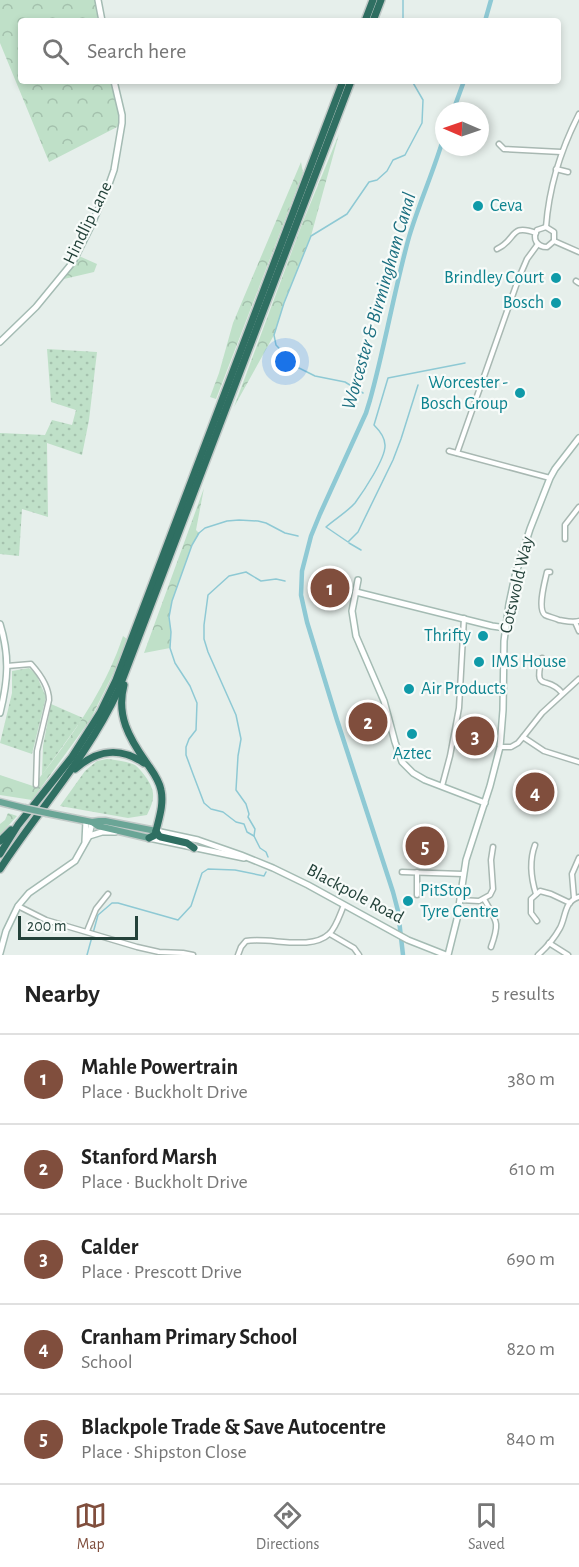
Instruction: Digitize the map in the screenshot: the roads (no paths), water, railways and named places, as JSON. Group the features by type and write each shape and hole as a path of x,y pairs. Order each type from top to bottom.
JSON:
{"highway":[{"path":"366,18 373,0"},
{"path":"374,18 381,0"},
{"path":"0,854 18,825 72,757 100,713 116,680 341,84"},
{"path":"0,869 85,750 104,720 127,670 350,84"},
{"path":"127,670 122,697 125,726 133,743 157,779 161,792 161,806 155,835 149,838"},
{"path":"68,774 88,759 109,752 124,753 149,766"},
{"path":"0,841 18,825"},
{"path":"156,831 159,836 187,843 194,848"}],"main road":[{"name":"Blackpole Road","path":"0,802 149,838"},
{"name":"Blackpole Road","path":"89,822 105,821 156,831"}],"street":[{"path":"98,0 101,18"},
{"name":"Hindlip Lane","path":"0,342 36,307 73,262 91,226 108,187 118,149 123,118 115,84"},
{"path":"546,227 556,169 561,152 579,114"},
{"path":"499,144 504,149 561,152"},
{"path":"556,169 568,172"},
{"path":"546,227 554,232 554,241 547,247 538,244 535,239 536,233 540,228 546,227"},
{"path":"497,249 505,245 516,231 524,228 536,233"},
{"path":"554,241 579,252"},
{"path":"457,453 518,280 527,259 538,244"},
{"name":"Cotswold Way","path":"447,955 455,931 463,874 500,747 504,641 518,565 550,478 579,438"},
{"path":"449,451 550,478"},
{"path":"565,539 565,525 579,507"},
{"path":"550,572 547,572 541,610 545,615 556,619 577,622 579,631"},
{"path":"358,580 352,611 356,636 384,701 402,762 413,773 425,780 485,803"},
{"path":"356,592 506,628"},
{"path":"442,786 459,708 464,618"},
{"path":"0,624 7,651 6,687 0,713"},
{"path":"540,659 538,673 540,679 557,687 562,693"},
{"path":"7,666 31,664 49,693 37,751 36,785"},
{"path":"500,747 511,747 524,737 542,713 579,678"},
{"path":"524,737 543,751 579,762"},
{"path":"0,953 6,931 18,906 29,893 75,861 87,838 89,822"},
{"name":"Blackpole Road","path":"156,831 198,840 289,875 408,940 447,955"},
{"path":"87,838 102,832 123,832"},
{"name":"Blackpole Road","path":"149,838 249,859"},
{"path":"535,845 531,854 531,863 532,882 536,894"},
{"path":"459,900 479,901 490,895 493,889 491,860 493,848"},
{"path":"574,898 572,874 579,858"},
{"path":"402,872 463,874"},
{"path":"417,872 417,895"},
{"path":"537,921 531,913 531,899 540,891 570,903"},
{"path":"90,932 96,909 108,894"},
{"path":"538,955 561,927 567,906 574,898 579,897"},
{"path":"484,899 495,918 497,928 491,947"},
{"path":"238,955 246,941 270,940 306,944 318,940 330,934 344,905"},
{"path":"18,906 46,920 159,952 193,955"},
{"path":"330,934 354,948 358,955"},
{"path":"549,943 568,955"}],"waterway":[{"path":"403,0 403,18"},
{"name":"Worcester & Birmingham Canal","path":"486,18 491,0"},
{"path":"363,393 345,382 315,376 297,367 276,345 274,335 284,303 311,236 347,214 369,182 377,180 387,171 393,160 405,155 422,123 423,100 414,84"},
{"name":"Worcester & Birmingham Canal","path":"456,102 463,84"},
{"name":"Worcester & Birmingham Canal","path":"403,955 398,911 393,892 307,622 301,595 302,571 311,536 366,413 409,237 438,156"},
{"path":"418,385 393,460 358,532 348,542 326,527 355,503 382,458 385,442 374,425 388,378 465,363"},
{"path":"268,857 254,836 247,832 244,824 236,822 223,812 211,809 204,803 186,755 189,739 196,730 197,703 190,686 175,663 170,648 169,617 172,601 192,545 205,528 227,521 258,521 298,536"},
{"path":"349,543 361,550"},
{"path":"254,836 255,829 248,817 246,804 236,790 241,739 236,715 208,652 204,639 204,625 208,595 229,576 246,572 261,581 276,579 285,581"},
{"path":"87,955 98,915 112,903 178,920 191,906 202,873 208,869 235,870 264,876 266,872"}],"place":[{"name":"Ceva","path":"478,206"},
{"name":"Brindley Court","path":"556,278"},
{"name":"Bosch","path":"556,303"},
{"name":"Worcester - Bosch Group","path":"520,393"},
{"name":"Mahle Powertrain","path":"330,588"},
{"name":"Thrifty","path":"483,636"},
{"name":"IMS House","path":"479,662"},
{"name":"Air Products","path":"409,689"},
{"name":"Stanford Marsh","path":"368,722"},
{"name":"Aztec","path":"412,734"},
{"name":"Calder","path":"475,736"},
{"name":"Cranham Primary School","path":"535,792"},
{"name":"Blackpole Trade & Save Autocentre","path":"425,846"},
{"name":"PitStop Tyre Centre","path":"408,901"}]}
